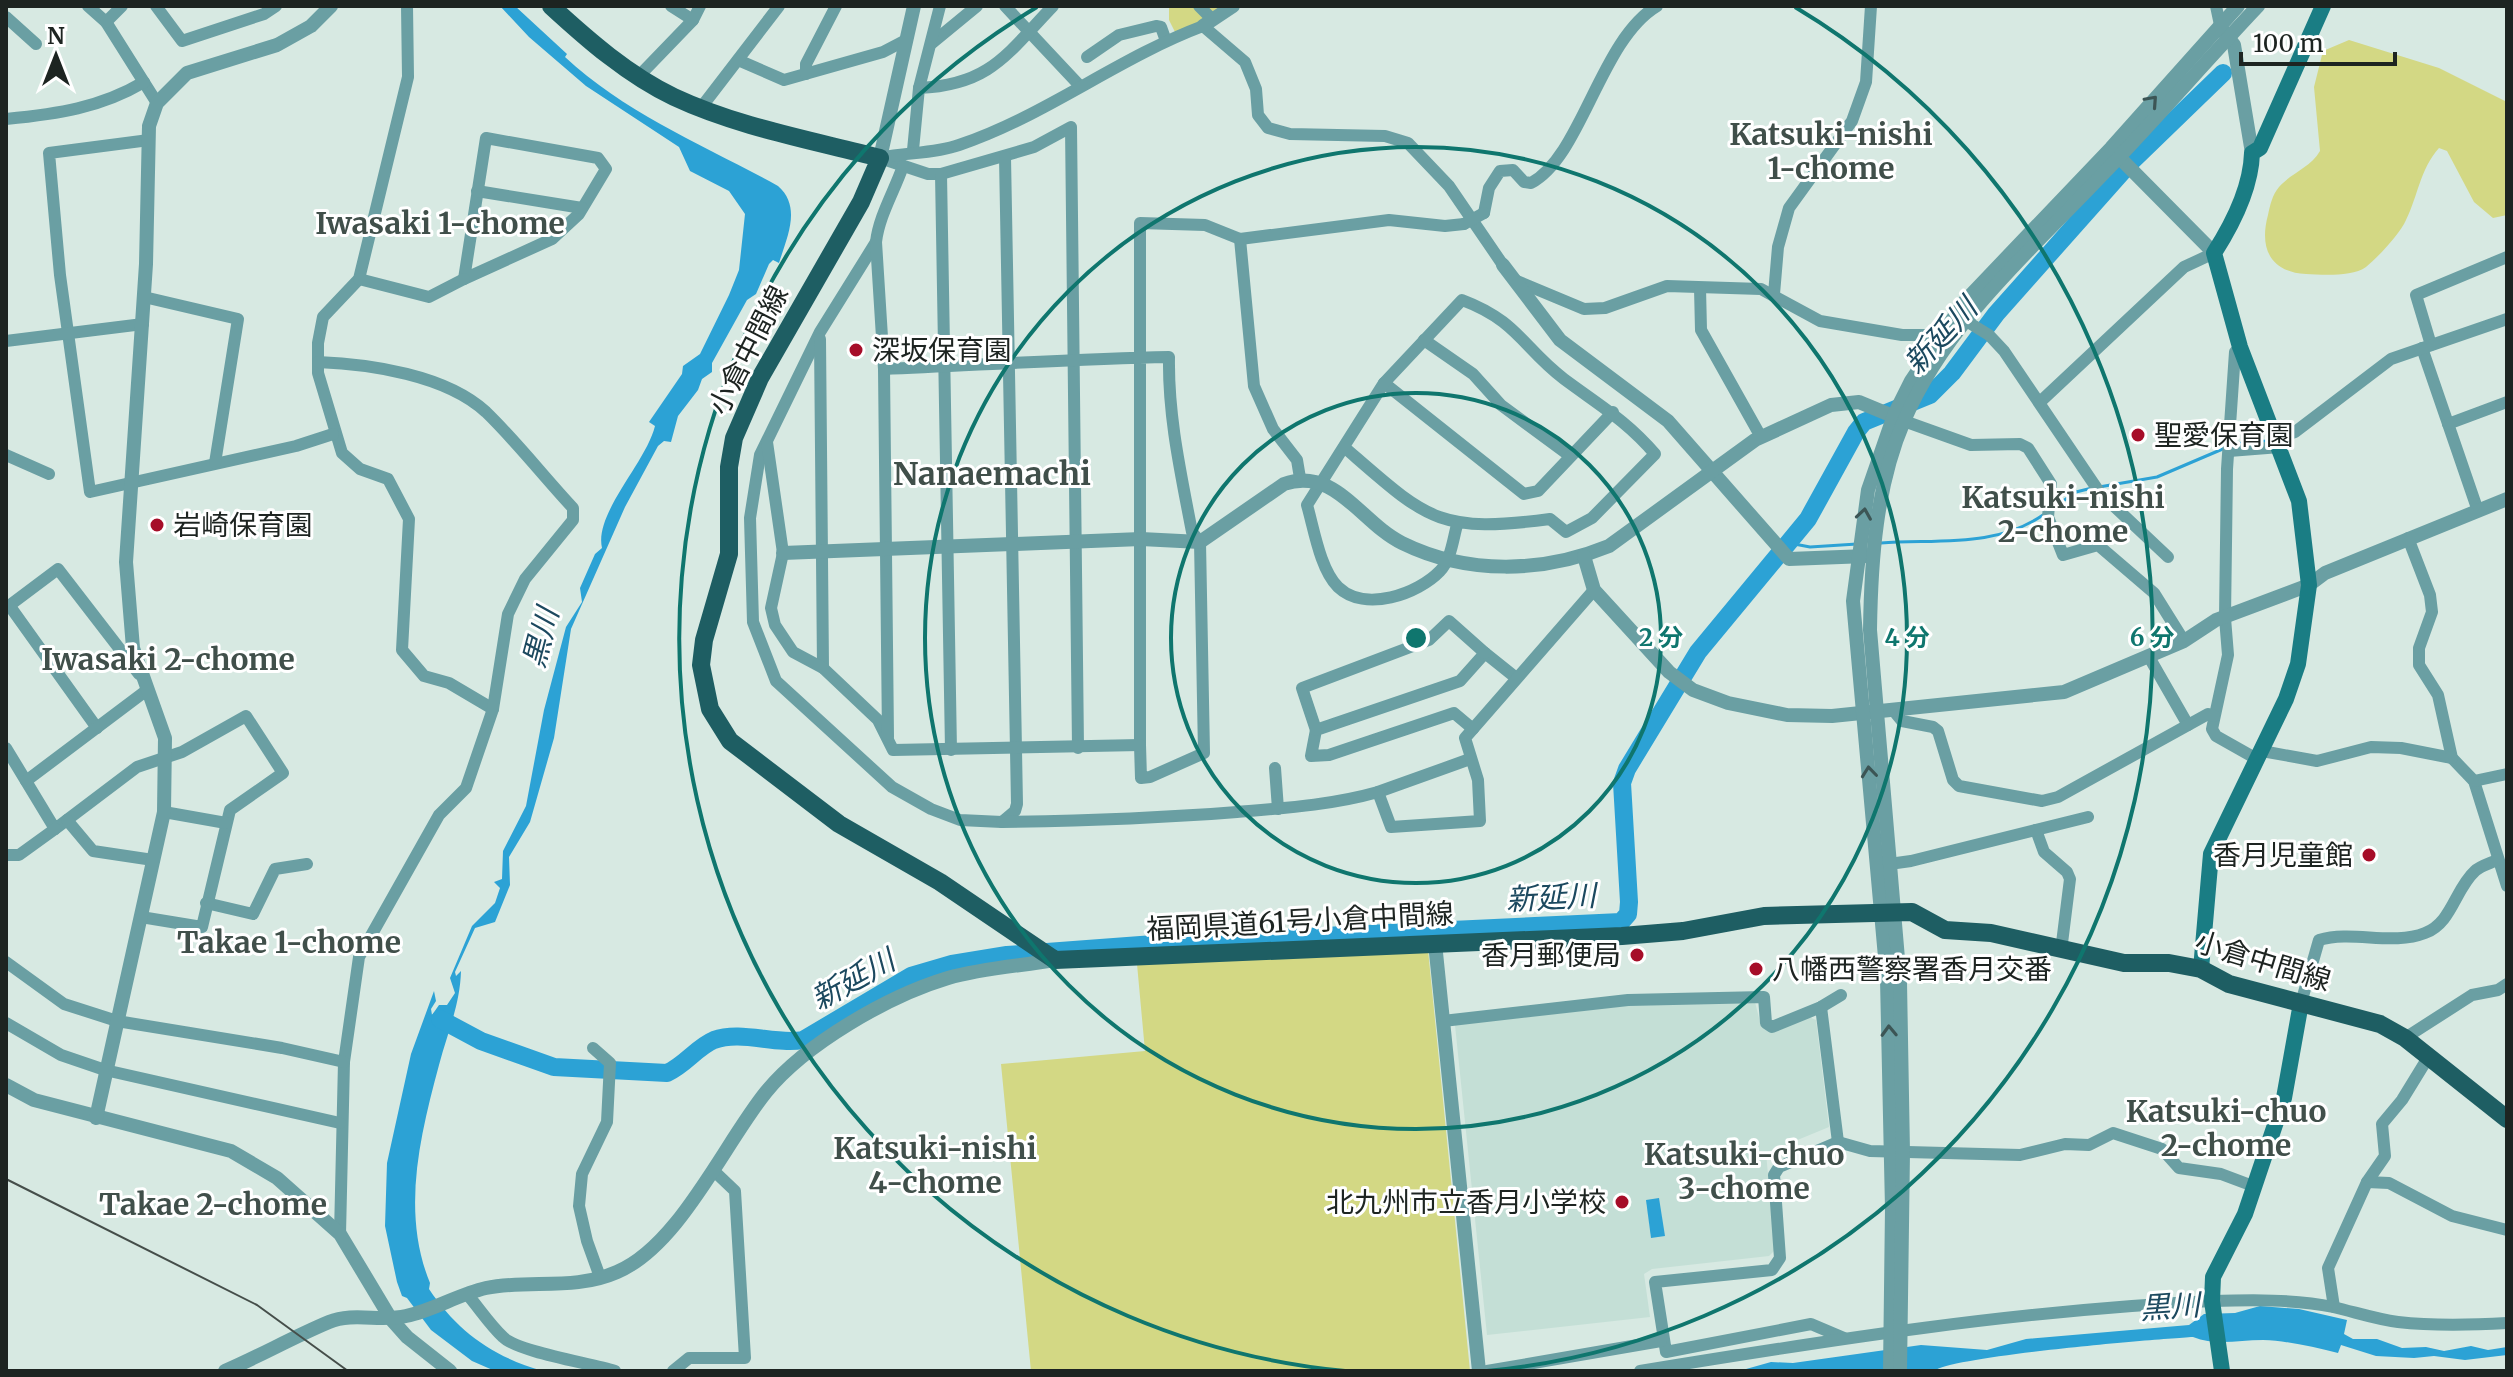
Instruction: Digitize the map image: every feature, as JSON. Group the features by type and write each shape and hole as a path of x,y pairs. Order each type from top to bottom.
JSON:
{"main road":[{"path":"551,6 638,77 700,109 880,158"},
{"path":"2201,969 2211,854 2298,664 2309,585 2299,501 2240,347 2214,253 2252,171 2252,153 2260,148 2323,6"},
{"name":"小倉中間線","path":"880,158 861,202 742,414 729,467 729,554 704,640 701,665 704,690 718,727 756,763 839,824 952,889 1055,960"},
{"name":"小倉中間線","path":"1889,912 1921,914 1945,930 1991,933 2124,963 2201,969 2229,984 2380,1024 2405,1038 2507,1119"},
{"name":"福岡県道61号小倉中間線","path":"1055,960 1660,934 1764,916 1889,912"},
{"path":"2221,1365 2213,1305 2213,1277 2235,1236 2284,1098 2301,1003"}],"street":[{"path":"88,6 106,22 157,103"},
{"path":"106,22 122,6"},
{"path":"156,6 182,41 258,10 276,6"},
{"path":"96,1118 164,812 167,757 159,717 144,683 127,602 126,562 143,324 149,140 157,103 187,73 277,45 311,26 331,6"},
{"path":"407,6 408,77 359,279 323,317 318,362 333,434 342,453 360,469 388,479 409,519 402,639 407,658 424,676 449,683 493,709"},
{"path":"671,6 693,20"},
{"path":"638,77 693,20 700,6"},
{"path":"700,109 779,6"},
{"path":"806,74 806,64 836,6"},
{"path":"880,158 914,6"},
{"path":"913,150 919,88 940,6"},
{"path":"932,43 977,6"},
{"path":"1005,6 1080,86"},
{"path":"919,88 954,86 979,76 1053,6"},
{"path":"1199,6 1208,23 1245,62 1256,89 1258,115 1268,128 1290,134 1385,136 1408,143 1449,186 1560,340 1668,421 1789,559 1866,556"},
{"path":"880,158 913,150 930,153 959,145 1025,117 1166,41 1208,23 1233,6"},
{"path":"884,369 1072,362 1139,358 1169,357 1169,394 1176,446 1192,532 1200,542 1204,753 1174,769 1141,778 1139,358 1140,223 1205,225 1240,239 1389,220 1445,226 1464,224 1484,213 1489,188 1500,171 1513,170 1524,182 1531,183 1552,166 1629,30 1657,6"},
{"path":"1774,294 1778,247 1789,208 1852,121 1866,82 1871,6"},
{"path":"2216,6 2224,32 2234,45 2252,153"},
{"path":"2224,32 2238,6"},
{"path":"1890,1371 1895,1333 1897,1152 1889,912 1870,713 1866,556 1899,418 1940,335 2115,153 2224,32 2258,6"},
{"path":"6,17 36,44"},
{"path":"1087,57 1119,35 1156,26 1161,27 1166,41"},
{"path":"738,60 784,80 883,52 906,40"},
{"path":"6,119 45,115 112,101 144,82"},
{"path":"880,158 928,174 941,174 1005,157 1071,127 1078,748"},
{"path":"359,279 429,297 552,239 582,208 606,169 598,158 486,138 464,279"},
{"path":"149,140 49,153 90,492 296,446 333,434"},
{"path":"2040,402 2184,267 2214,253 2115,153"},
{"path":"1002,822 1017,804 1005,157"},
{"path":"888,737 884,369 876,242 878,223 903,166"},
{"path":"941,174 947,366 951,750"},
{"path":"477,191 582,208"},
{"path":"1240,239 1254,386 1273,429 1297,460 1300,478"},
{"path":"876,242 820,332 754,473 750,590 753,622 776,681 892,787 960,820 1109,820 1343,802 1470,759"},
{"path":"2478,511 2448,424 2416,295 2507,257"},
{"path":"1517,281 1584,309 1605,308 1667,286 1761,289 1820,321 1902,335 1940,335"},
{"path":"1700,288 1701,330 1761,437"},
{"path":"144,297 238,319 215,463"},
{"path":"1344,447 1409,503 1457,525 1503,525 1550,519 1566,532 1592,518 1655,454 1613,412 1563,378 1516,329 1488,310 1462,300 1384,383 1307,505 1329,575 1339,588 1352,595 1390,600 1406,595 1440,571 1448,561 1457,525"},
{"path":"1960,317 1997,343 2100,493 2168,557"},
{"path":"1899,418 1925,380 1960,317"},
{"path":"2229,451 2278,442 2391,359 2507,319"},
{"path":"6,341 143,324"},
{"path":"820,332 823,668"},
{"path":"1424,340 1473,374 1501,405 1570,456"},
{"path":"2240,347 2235,352 2229,451 2225,618 2228,655 2212,729 2216,736 2259,754 2317,761 2371,747 2401,748 2452,758"},
{"path":"318,362 367,364 432,382 465,398 485,411 573,508 573,520 525,579 508,614 493,709 466,788 439,815 359,957 344,1062 340,1123 340,1234"},
{"path":"1384,383 1524,494 1538,491 1613,412"},
{"path":"783,553 1141,539 1200,542 1284,484 1300,478 1323,482 1381,530 1448,561 1500,567 1584,556 1609,546 1761,437 1847,401 1874,405 1899,418 1971,445 2020,444 2028,448 2051,484 2048,517 2063,555 2098,545 2154,593 2184,641"},
{"path":"2448,424 2507,402"},
{"path":"767,442 783,553 771,608 775,625 793,652 823,668 878,720 893,750 1015,750 1140,745"},
{"path":"6,455 49,474"},
{"path":"1584,556 1594,590 1669,672 1693,690 1728,703 1787,715 1870,713 2064,692 2184,641 2225,618 2309,585 2325,573 2507,499"},
{"path":"2408,538 2430,595 2432,612 2419,648 2419,665 2438,695 2452,758 2474,781 2507,886"},
{"path":"97,728 8,606 58,569 144,683"},
{"path":"1378,792 1391,827 1480,821 1478,780 1465,738 1594,590"},
{"path":"1473,729 1454,713 1329,755 1311,756 1316,730 1302,688 1429,640 1449,621 1515,677"},
{"path":"1316,730 1460,681 1485,653"},
{"path":"2149,657 2188,725"},
{"path":"26,781 97,728 144,683"},
{"path":"1893,710 1902,721 1933,727 1938,731 1953,780 1959,786 2042,801 2058,797 2208,714 2214,716"},
{"path":"6,855 19,855 137,767 167,757 246,716 283,773 230,810 202,927 141,917"},
{"path":"6,748 55,829"},
{"path":"1275,768 1278,809"},
{"path":"2474,781 2507,774"},
{"path":"164,812 226,823"},
{"path":"1885,864 2088,817"},
{"path":"67,820 93,851 153,860"},
{"path":"2036,830 2044,852 2067,872 2070,879 2061,951"},
{"path":"2301,1003 2319,940 2338,935 2405,937 2426,933 2442,922 2475,871 2497,860"},
{"path":"206,903 253,914 275,869 307,864"},
{"path":"1435,943 1479,1371"},
{"path":"225,1371 331,1321 409,1316 462,1296 502,1286 569,1285 617,1272 640,1258 662,1237 714,1171 764,1094 795,1061 930,984 980,971 1055,960"},
{"path":"6,962 64,1004 117,1021 282,1048 344,1062"},
{"path":"2405,1038 2472,995 2498,990 2507,984"},
{"path":"1443,1021 1628,1000 1764,997 1766,1023 1772,1027 1821,1007 1841,995"},
{"path":"1821,1007 1838,1142"},
{"path":"6,1023 61,1055 105,1070 340,1123"},
{"path":"593,1048 610,1063 607,1122 582,1174 579,1206 600,1277"},
{"path":"2334,1307 2328,1268 2367,1182 2385,1156 2382,1124 2402,1100 2429,1056"},
{"path":"6,1085 34,1100 244,1157 277,1178 340,1234 391,1319 407,1337 450,1371"},
{"path":"1844,1338 1811,1324 1666,1352 1661,1341 1655,1282 1772,1270 1780,1258 1774,1175 1779,1167 1838,1142 1870,1151 2020,1155 2065,1144 2089,1145 2113,1133 2162,1149 2179,1168 2221,1174 2253,1186"},
{"path":"673,1371 689,1358 745,1358 735,1191 714,1171"},
{"path":"2367,1182 2389,1183 2452,1216 2507,1230"},
{"path":"462,1296 504,1339 532,1351 615,1371"},
{"path":"1640,1371 1844,1338 2033,1315 2213,1305 2334,1307 2359,1316 2451,1326 2507,1323"},
{"path":"1895,1333 1900,1371"},
{"path":"1487,1371 1661,1341"}],"shaded area":[{"name":"北九州市立香月小学校","path":"1755,1002 1761,1026 1771,1032 1809,1017 1816,1020 1829,1127 1766,1153 1775,1250 1769,1256 1652,1269 1644,1274 1650,1317 1487,1335 1455,1025 1633,1005"}],"green space":[{"path":"1169,6 1240,6 1176,34 1169,20"},
{"path":"2349,40 2439,68 2507,102 2507,215 2493,218 2474,202 2447,151 2439,148 2428,165 2403,226 2366,267 2337,275 2294,272 2276,263 2267,248 2265,238 2270,208 2279,187 2320,151 2314,87 2323,51"},
{"path":"1428,950 1470,1371 1031,1371 1001,1064 1145,1051 1137,964"}],"water":[{"path":"500,6 515,6 567,54 565,57 614,96 667,128 778,186 785,194 791,213 789,233 779,263 773,260 769,264 756,294 747,300 712,363 712,372 702,379 698,390 678,416 671,442 664,441 658,446 625,507 571,629 554,738 530,822 509,857 510,885 495,922 475,928 455,972 456,976 461,971 458,995 426,1119 416,1174 416,1229 421,1256 429,1289 464,1330 492,1350 543,1371 495,1371 472,1361 431,1330 407,1298 402,1296 385,1226 387,1163 411,1054 434,991 436,1001 431,1009 432,1015 439,1005 447,1005 455,993 450,978 472,926 495,903 500,888 494,882 502,879 503,851 526,806 544,710 566,627 582,602 580,588 595,554 602,548 606,519 650,440 655,426 649,422 682,374 683,366 700,354 729,295 739,270 745,214 729,191 690,171 679,147 586,86 529,37"},
{"path":"1659,1198 1665,1236 1651,1238 1646,1200"},
{"path":"2260,1306 2299,1309 2347,1320 2344,1334 2353,1339 2377,1339 2402,1348 2426,1347 2444,1351 2471,1346 2488,1350 2507,1347 2507,1355 2465,1360 2434,1356 2376,1356 2341,1345 2338,1353 2282,1342 2219,1342 2193,1337 2015,1354 1949,1365 1934,1371 1739,1371 1771,1362 1793,1363 1921,1345 1987,1350 2026,1339 2189,1325 2204,1314 2235,1313"}],"waterway":[{"name":"新延川","path":"440,1019 481,1041 554,1067 667,1073 714,1040 735,1036 803,1040 911,976 952,964 1007,955 1154,944 1621,922 1628,914 1629,902 1622,783 1627,769 1698,652 1808,519 1864,422 1930,395 1952,373 1996,314 2131,162 2223,73"},
{"path":"2232,444 2267,441"},
{"path":"2099,487 2157,477 2225,448"},
{"path":"2053,508 2076,492 2092,488"},
{"path":"1881,543 1985,537 2025,526 2043,515"},
{"path":"1789,543 1810,547 1857,544"}],"tram line":[{"path":"6,1179 257,1305 348,1371"}],"place":[{"name":"深坂保育園","path":"856,350"},
{"name":"聖愛保育園","path":"2138,435"},
{"name":"岩崎保育園","path":"157,525"},
{"name":"香月児童館","path":"2369,855"},
{"name":"香月郵便局","path":"1637,955"},
{"name":"八幡西警察署香月交番","path":"1756,969"},
{"name":"北九州市立香月小学校","path":"1622,1202"}],"district":[{"name":"Katsuki-nishi 1-chome","path":"1831,152"},
{"name":"Iwasaki 1-chome","path":"440,224"},
{"name":"Nanaemachi","path":"992,474"},
{"name":"Katsuki-nishi 2-chome","path":"2063,515"},
{"name":"Iwasaki 2-chome","path":"168,660"},
{"name":"Takae 1-chome","path":"289,943"},
{"name":"Katsuki-chuo 2-chome","path":"2226,1129"},
{"name":"Katsuki-nishi 4-chome","path":"935,1166"},
{"name":"Katsuki-chuo 3-chome","path":"1744,1172"},
{"name":"Takae 2-chome","path":"213,1205"}],"water label":[{"name":"黒川","path":"541,638"},
{"name":"黒川","path":"2170,1307"}]}
